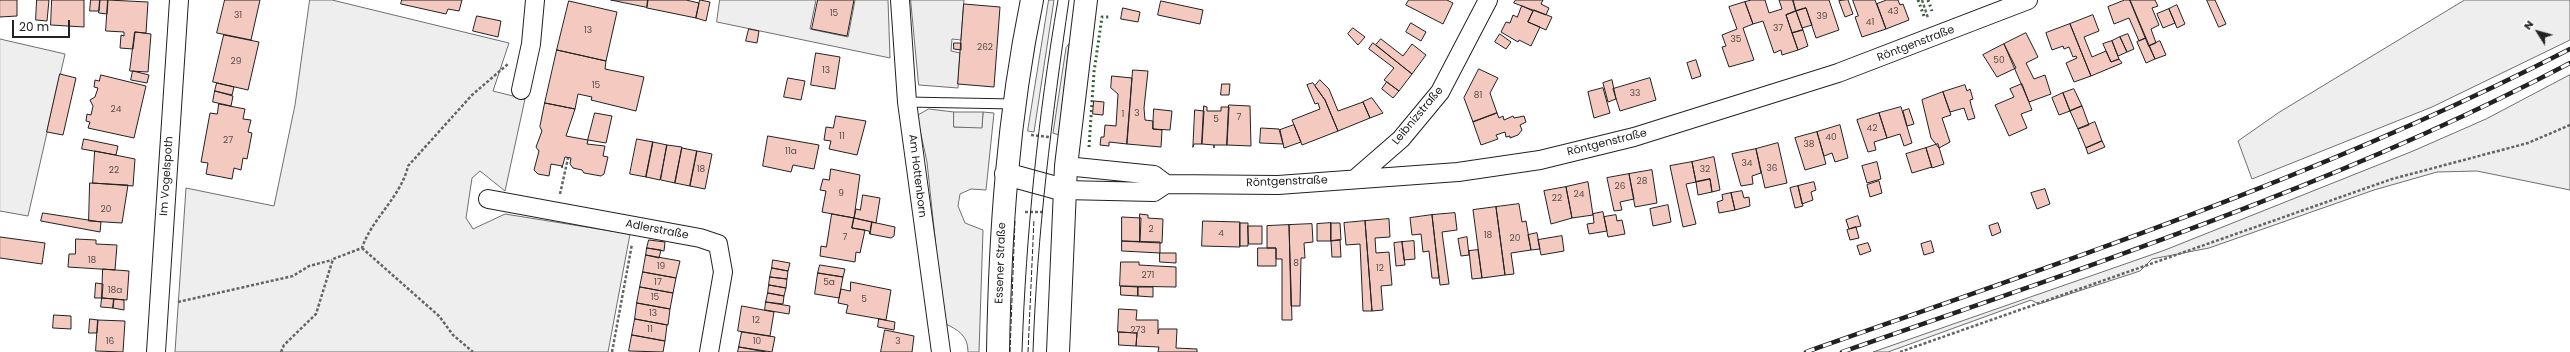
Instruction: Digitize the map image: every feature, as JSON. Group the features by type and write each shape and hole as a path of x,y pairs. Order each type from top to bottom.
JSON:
{"main road":[{"name":"Essener Straße","path":"998,352 1002,209 1014,104 1032,0"},
{"path":"1058,352 1064,190 1068,140 1086,0"},
{"path":"1006,174 1066,166"},
{"path":"1006,174 1064,190"}],"street":[{"name":"Im Vogelspoth","path":"156,352 179,0"},
{"path":"521,90 530,44 535,0"},
{"name":"Am Hottenborn","path":"900,0 907,102 941,352"},
{"name":"Leibnizstraße","path":"1355,179 1401,140 1440,92 1488,0"},
{"name":"Röntgenstraße","path":"1064,190 1154,192 1166,184 1278,184 1458,172 1540,160 1634,137 1838,73 2028,0"},
{"name":"Röntgenstraße","path":"1066,166 1154,175 1166,184"},
{"name":"Adlerstraße","path":"488,199 700,238 718,244 723,272 709,352"}],"lane":[{"path":"907,102 1014,104"}],"path":[{"path":"362,248 367,233 405,178 408,166 472,95 506,64"},
{"path":"1900,352 2392,179 2528,143 2570,125"},
{"path":"1011,133 1068,140"},
{"path":"556,212 568,158"},
{"path":"1002,209 1063,212"},
{"path":"612,352 635,226"},
{"path":"159,302 182,302 293,276 309,266 362,248"},
{"path":"362,248 439,316 453,334 473,352"},
{"path":"281,352 284,345 316,314 333,259"}],"shaded area":[{"path":"310,0 332,0 509,43 493,91 525,99 505,191 480,171 472,178 466,218 473,229 505,214 630,234 608,352 175,352 186,188 274,206 295,105"},
{"path":"720,0 816,0 810,29 848,37 855,0 888,0 890,58 717,22"},
{"path":"911,0 964,0 961,40 952,39 951,51 960,53 958,88 919,85"},
{"path":"1049,0 1054,0 1034,132 1028,131"},
{"path":"2465,0 2570,0 2570,40 2432,107 2252,179 2238,141 2278,113"},
{"path":"0,39 65,54 28,216 0,211"},
{"path":"1069,44 1059,135 1053,133 1066,48"},
{"path":"2570,75 2570,190 2477,171 2437,172 2374,190 2209,248 2152,259 2140,271 2039,304 2031,300 1888,352 1873,352 2165,250 2413,151 2486,119"},
{"path":"929,109 954,112 954,127 982,127 983,112 994,113 986,190 971,189 960,194 958,206 965,223 983,230 979,352 968,352 968,346 964,337 954,328 944,323 927,162 917,116"},
{"path":"954,112 983,112 982,128 954,127"}],"building":[{"path":"0,0 17,0 17,16 0,17"},
{"path":"37,0 49,0 47,21 36,20"},
{"path":"52,0 84,0 84,27 51,25"},
{"path":"91,0 100,0 99,11 90,11"},
{"path":"100,0 108,0 107,14 99,13"},
{"path":"108,0 148,2 146,33 135,32 133,49 120,48 121,35 124,36 124,32 106,31"},
{"path":"225,0 260,0 251,40 217,33"},
{"path":"402,0 462,0 459,11 448,9 446,14 401,4"},
{"path":"611,0 648,0 647,7"},
{"path":"648,0 686,0 699,3 696,18 647,8"},
{"path":"700,0 710,2 706,21 696,18"},
{"path":"818,0 854,0 847,36 812,29"},
{"path":"1409,0 1447,0 1453,3 1443,24 1406,5"},
{"path":"1516,0 1543,0 1541,4 1549,8 1546,15 1514,3"},
{"path":"1752,0 1765,0 1769,13 1782,9 1779,0 1793,0 1796,11 1786,15 1798,50 1782,55 1781,50 1774,53 1763,21 1753,24 1745,2"},
{"path":"1793,0 1829,0 1839,30 1816,38 1806,8 1796,11"},
{"path":"1848,0 1853,14 1845,17 1839,1"},
{"path":"1853,0 1875,0 1886,29 1862,37 1855,17 1858,16"},
{"path":"1887,0 1898,0 1900,5 1903,4 1909,20 1886,29 1877,4"},
{"path":"2125,0 2130,0 2146,38 2139,41 2129,18 2114,24 2108,7"},
{"path":"2130,0 2155,0 2158,6 2152,8 2159,25 2151,29 2156,43 2149,46"},
{"path":"2207,0 2215,0 2226,24 2219,27"},
{"path":"569,1 617,12 606,61 557,50"},
{"path":"1161,1 1203,10 1200,24 1158,15"},
{"path":"1745,2 1753,24 1743,28 1754,60 1729,67 1722,47 1726,46 1722,35 1737,29 1729,7"},
{"path":"964,4 1000,7 994,87 958,84"},
{"path":"2177,5 2185,24 2177,28 2169,9"},
{"path":"1522,6 1533,11 1528,22 1540,27 1531,46 1519,40 1518,42 1501,32 1506,22 1510,23 1513,15 1517,17"},
{"path":"1123,8 1140,12 1138,22 1121,19"},
{"path":"1806,8 1812,25 1802,28 1796,11"},
{"path":"2169,9 2175,23 2163,28 2157,14"},
{"path":"1534,10 1552,17 1546,30 1528,22"},
{"path":"1796,11 1803,30 1792,33 1786,15"},
{"path":"2093,15 2099,31 2084,37 2092,57 2106,51 2111,62 2119,59 2122,63 2091,76 2070,24"},
{"path":"477,16 501,21 498,37 473,31"},
{"path":"1411,23 1426,32 1421,41 1406,32"},
{"path":"2070,24 2091,76 2074,82 2066,63 2077,58 2076,56 2073,57 2069,47 2064,49 2063,46 2052,50 2046,33"},
{"path":"1353,28 1365,37 1358,45 1348,34"},
{"path":"749,29 759,31 757,43 746,41"},
{"path":"1803,30 1808,46 1798,50 1792,33"},
{"path":"135,32 151,34 148,72 130,71"},
{"path":"2026,33 2038,57 2026,63 2034,79 2045,75 2051,94 2029,102 2004,44"},
{"path":"1500,34 1511,42 1506,49 1495,42"},
{"path":"2128,34 2134,49 2127,52 2120,37"},
{"path":"224,35 259,42 248,90 213,82"},
{"path":"2120,37 2127,52 2118,56 2112,41"},
{"path":"2146,38 2155,59 2146,63 2137,42"},
{"path":"1381,39 1403,56 1412,44 1426,55 1412,74 1376,45"},
{"path":"2112,41 2119,59 2111,62 2103,44"},
{"path":"2160,41 2166,55 2155,59 2149,46"},
{"path":"954,43 961,43 961,50 954,49"},
{"path":"1373,43 1412,74 1399,91 1384,80 1394,68 1369,49"},
{"path":"2004,44 2016,68 1997,77 1983,55"},
{"path":"557,50 606,61 605,69 644,77 636,111 591,100 592,97 578,94 575,109 545,103"},
{"path":"816,53 840,57 835,89 811,85"},
{"path":"1696,60 1701,76 1692,79 1687,63"},
{"path":"1479,69 1498,78 1490,93 1497,113 1473,122 1464,98"},
{"path":"1133,70 1148,71 1144,108 1145,120 1153,121 1153,129 1162,130 1161,147 1127,144"},
{"path":"133,71 149,75 147,83 131,80"},
{"path":"60,74 76,78 63,135 47,132"},
{"path":"101,75 146,86 134,138 88,128 90,122 86,121 87,114 91,115 93,106 90,100 95,97 98,88 94,87 95,80 99,81"},
{"path":"1112,76 1132,78 1127,144 1109,142 1109,146 1100,145 1101,137 1104,137 1105,125 1116,126 1118,94 1111,88"},
{"path":"788,78 805,81 801,100 784,97"},
{"path":"1650,78 1656,100 1620,111 1613,89"},
{"path":"1320,80 1329,89 1338,111 1363,102 1370,118 1338,131 1325,100 1315,86"},
{"path":"1612,80 1616,99 1608,102 1603,83"},
{"path":"1387,82 1399,91 1393,98 1382,89"},
{"path":"217,83 234,87 232,95 215,91"},
{"path":"1313,83 1325,100 1338,131 1302,145 1292,120 1320,109 1318,103 1315,104 1307,85"},
{"path":"1222,84 1230,84 1229,95 1221,95"},
{"path":"2022,84 2032,110 2021,114 2027,128 2009,136 1995,105 2014,97 2010,89"},
{"path":"1965,85 1967,91 1970,89 1973,99 1970,100 1975,118 1968,120 1964,108 1950,112 1943,92"},
{"path":"1603,88 1610,113 1594,118 1588,92"},
{"path":"2074,89 2082,106 2070,111 2063,93"},
{"path":"215,91 233,96 231,106 213,102"},
{"path":"1943,92 1951,115 1942,118 1950,142 1939,148 1931,138 1922,100"},
{"path":"2063,93 2070,111 2059,115 2052,98"},
{"path":"1372,98 1383,113 1370,118 1363,102"},
{"path":"1094,101 1104,102 1103,115 1093,114"},
{"path":"545,103 575,109 566,136 588,140 587,144 605,146 603,156 608,157 604,174 601,176 584,173 582,170 573,168 570,164 571,158 565,157 562,168 562,166 551,164 549,176 538,174 534,170 539,151 536,147 542,131 540,127"},
{"path":"219,104 245,109 243,119 251,120 248,132 252,133 247,159 243,158 241,170 234,168 232,179 206,174 208,163 201,162 210,113 217,114"},
{"path":"1229,105 1250,106 1251,146 1227,145"},
{"path":"1204,106 1207,107 1207,111 1221,111 1221,107 1229,107 1227,145 1202,144"},
{"path":"2082,106 2089,125 2078,129 2070,111"},
{"path":"1901,107 1912,143 1904,146 1900,134 1887,138 1879,113"},
{"path":"1154,109 1172,111 1170,130 1153,129"},
{"path":"1909,109 1914,124 1907,126 1903,111"},
{"path":"1195,110 1204,111 1202,144 1194,144 1193,147"},
{"path":"595,113 612,116 606,143 588,140"},
{"path":"1497,113 1499,118 1503,116 1504,120 1513,116 1514,118 1524,116 1526,122 1520,125 1522,130 1518,135 1510,138 1510,136 1506,137 1505,132 1496,135 1498,139 1481,145 1473,122"},
{"path":"1879,113 1887,138 1874,142 1876,150 1868,152 1857,120"},
{"path":"836,116 866,121 857,155 829,149 831,141 824,140 826,127 833,128"},
{"path":"2095,122 2102,141 2086,148 2078,129"},
{"path":"1294,125 1301,142 1284,148 1280,130"},
{"path":"1840,125 1848,158 1835,162 1832,153 1824,156 1817,132"},
{"path":"1261,128 1279,129 1283,144 1260,143"},
{"path":"1817,132 1826,164 1805,170 1795,138"},
{"path":"768,136 819,145 814,169 793,165 791,172 763,166"},
{"path":"84,139 118,146 116,155 82,149"},
{"path":"637,139 653,142 646,177 630,174"},
{"path":"2102,141 2105,147 2088,154 2086,148"},
{"path":"653,142 667,145 660,180 646,177"},
{"path":"1778,143 1787,183 1765,188 1756,149"},
{"path":"1938,144 1944,164 1932,168 1926,148"},
{"path":"667,145 682,147 675,183 661,180"},
{"path":"682,148 697,151 690,186 675,183"},
{"path":"1926,148 1932,167 1912,173 1906,154"},
{"path":"1756,149 1761,173 1752,176 1753,184 1741,186 1732,154"},
{"path":"95,151 135,159 133,186 93,183"},
{"path":"697,151 712,154 705,189 690,186"},
{"path":"1714,157 1720,190 1712,192 1710,179 1696,182 1692,162"},
{"path":"1692,162 1696,182 1686,184 1696,224 1683,227 1670,166"},
{"path":"1877,162 1881,179 1867,183 1862,166"},
{"path":"831,169 860,175 854,218 822,212 826,191 820,190 823,179 829,180"},
{"path":"1652,170 1657,203 1635,207 1629,174"},
{"path":"1629,174 1634,199 1620,202 1622,210 1614,211 1607,178"},
{"path":"1710,179 1712,192 1698,195 1696,182"},
{"path":"1879,181 1882,193 1870,197 1867,185"},
{"path":"1588,182 1593,215 1572,218 1566,187"},
{"path":"1814,182 1816,190 1811,192 1813,200 1802,204 1798,186"},
{"path":"90,183 128,185 122,223 89,221"},
{"path":"1798,186 1803,206 1795,208 1790,188"},
{"path":"1566,187 1572,218 1551,224 1544,191"},
{"path":"2045,189 2050,204 2037,209 2031,193"},
{"path":"1742,191 1744,198 1749,197 1750,206 1735,210 1731,193"},
{"path":"1731,193 1735,210 1719,213 1717,202 1723,200 1722,195"},
{"path":"863,195 880,198 876,223 854,218 856,209 860,210"},
{"path":"1519,204 1522,222 1526,221 1531,250 1511,253 1514,274 1505,275 1496,207"},
{"path":"1668,205 1671,222 1653,226 1650,209"},
{"path":"1496,207 1505,275 1482,278 1473,210"},
{"path":"1603,212 1607,231 1589,234 1587,224 1594,223 1593,214"},
{"path":"43,213 101,222 100,232 41,221"},
{"path":"1455,213 1457,230 1442,232 1449,284 1440,285 1432,215"},
{"path":"832,214 854,218 852,228 865,230 860,253 856,252 855,262 820,256 821,246 826,247"},
{"path":"1140,214 1148,215 1148,218 1163,219 1162,243 1140,242"},
{"path":"1432,215 1439,278 1432,278 1429,251 1423,252 1421,234 1412,235 1410,218"},
{"path":"1616,215 1617,221 1622,220 1625,234 1608,237 1604,217"},
{"path":"1858,216 1861,226 1849,229 1846,220"},
{"path":"1122,217 1141,218 1140,242 1122,241"},
{"path":"854,218 872,222 870,234 869,231 852,228"},
{"path":"1389,219 1390,237 1375,238 1376,253 1389,252 1392,285 1381,286 1383,310 1372,311 1365,221"},
{"path":"1203,221 1240,222 1240,247 1202,246"},
{"path":"1365,221 1372,311 1363,311 1360,244 1346,245 1344,223"},
{"path":"872,222 895,227 894,236 891,238 870,234"},
{"path":"1240,223 1248,223 1248,246 1240,246"},
{"path":"1331,223 1331,241 1317,241 1317,224"},
{"path":"1331,223 1340,223 1341,240 1331,241"},
{"path":"1998,223 2001,232 1992,236 1989,226"},
{"path":"1312,224 1313,242 1304,243 1305,258 1301,258 1300,306 1291,306 1289,225"},
{"path":"1289,225 1292,320 1282,320 1282,259 1276,259 1276,248 1267,248 1267,226"},
{"path":"1248,226 1262,226 1262,244 1249,244"},
{"path":"1856,227 1859,238 1850,240 1847,230"},
{"path":"1537,233 1540,249 1531,250 1528,235"},
{"path":"1562,236 1564,251 1541,255 1538,240"},
{"path":"0,237 45,243 42,264 0,258"},
{"path":"1467,237 1469,255 1461,256 1458,239"},
{"path":"76,239 96,240 96,244 117,245 115,270 68,267 69,254 75,254"},
{"path":"649,240 665,242 664,251 647,248"},
{"path":"1340,240 1341,257 1332,257 1331,241"},
{"path":"1122,241 1160,242 1160,253 1122,251"},
{"path":"1414,241 1415,259 1404,260 1402,242"},
{"path":"1931,241 1934,252 1924,255 1921,244"},
{"path":"1402,242 1405,265 1396,266 1394,243"},
{"path":"1868,243 1871,251 1860,255 1857,246"},
{"path":"647,248 661,250 659,258 646,255"},
{"path":"1258,248 1276,248 1276,266 1258,266"},
{"path":"1478,250 1482,278 1472,279 1469,251"},
{"path":"1160,253 1176,253 1176,263 1160,262"},
{"path":"646,255 680,261 676,278 643,272"},
{"path":"773,260 790,263 788,271 772,268"},
{"path":"1121,262 1139,262 1139,265 1176,267 1176,287 1120,286"},
{"path":"820,265 845,269 843,277 818,273"},
{"path":"772,268 788,271 787,279 770,277"},
{"path":"103,269 129,271 127,300 102,298"},
{"path":"643,272 676,278 673,293 640,287"},
{"path":"818,273 843,277 839,298 815,294"},
{"path":"770,277 787,279 786,288 769,285"},
{"path":"851,282 891,290 886,320 846,313 848,305 838,303 841,289 850,291"},
{"path":"96,283 103,284 102,298 95,298"},
{"path":"769,285 786,288 784,296 768,293"},
{"path":"1121,286 1138,287 1138,296 1121,295"},
{"path":"640,287 673,293 670,309 637,303"},
{"path":"1138,287 1153,287 1153,297 1138,296"},
{"path":"768,293 784,296 783,304 766,302"},
{"path":"102,298 114,299 113,308 101,307"},
{"path":"114,299 124,300 124,310 113,308"},
{"path":"766,302 790,306 789,314 765,310"},
{"path":"637,303 670,309 668,325 635,319"},
{"path":"742,306 774,312 770,336 738,331"},
{"path":"1119,309 1137,310 1136,320 1158,320 1158,334 1159,329 1177,329 1176,348 1197,349 1197,352 1158,352 1159,347 1136,346 1137,333 1118,332"},
{"path":"54,315 71,316 71,329 53,328"},
{"path":"90,319 98,320 97,333 89,333"},
{"path":"635,319 667,325 665,341 632,335"},
{"path":"879,319 895,322 894,330 878,327"},
{"path":"98,320 125,321 123,352 96,351"},
{"path":"885,330 914,336 912,352 881,352"},
{"path":"742,332 775,337 772,352 739,347"},
{"path":"1119,332 1137,333 1136,346 1119,345"},
{"path":"632,335 665,341 663,352 629,351"},
{"path":"739,347 766,352 738,352"}],"tram line":[{"path":"1022,352 1026,264 1034,176 1044,88 1058,0"},
{"path":"1033,352 1038,263 1046,175 1069,0"}],"railway":[{"path":"1806,352 2194,214 2384,137 2478,94 2570,49"},
{"path":"1842,352 2120,255 2303,185 2393,148 2482,107 2570,63"}],"hedge":[{"path":"1918,0 1924,16"},
{"path":"1928,0 1932,11"},
{"path":"1089,147 1094,72 1102,17 1110,17"}],"fence":[{"path":"1028,352 1034,219"},
{"path":"1010,352 1015,220"}]}
